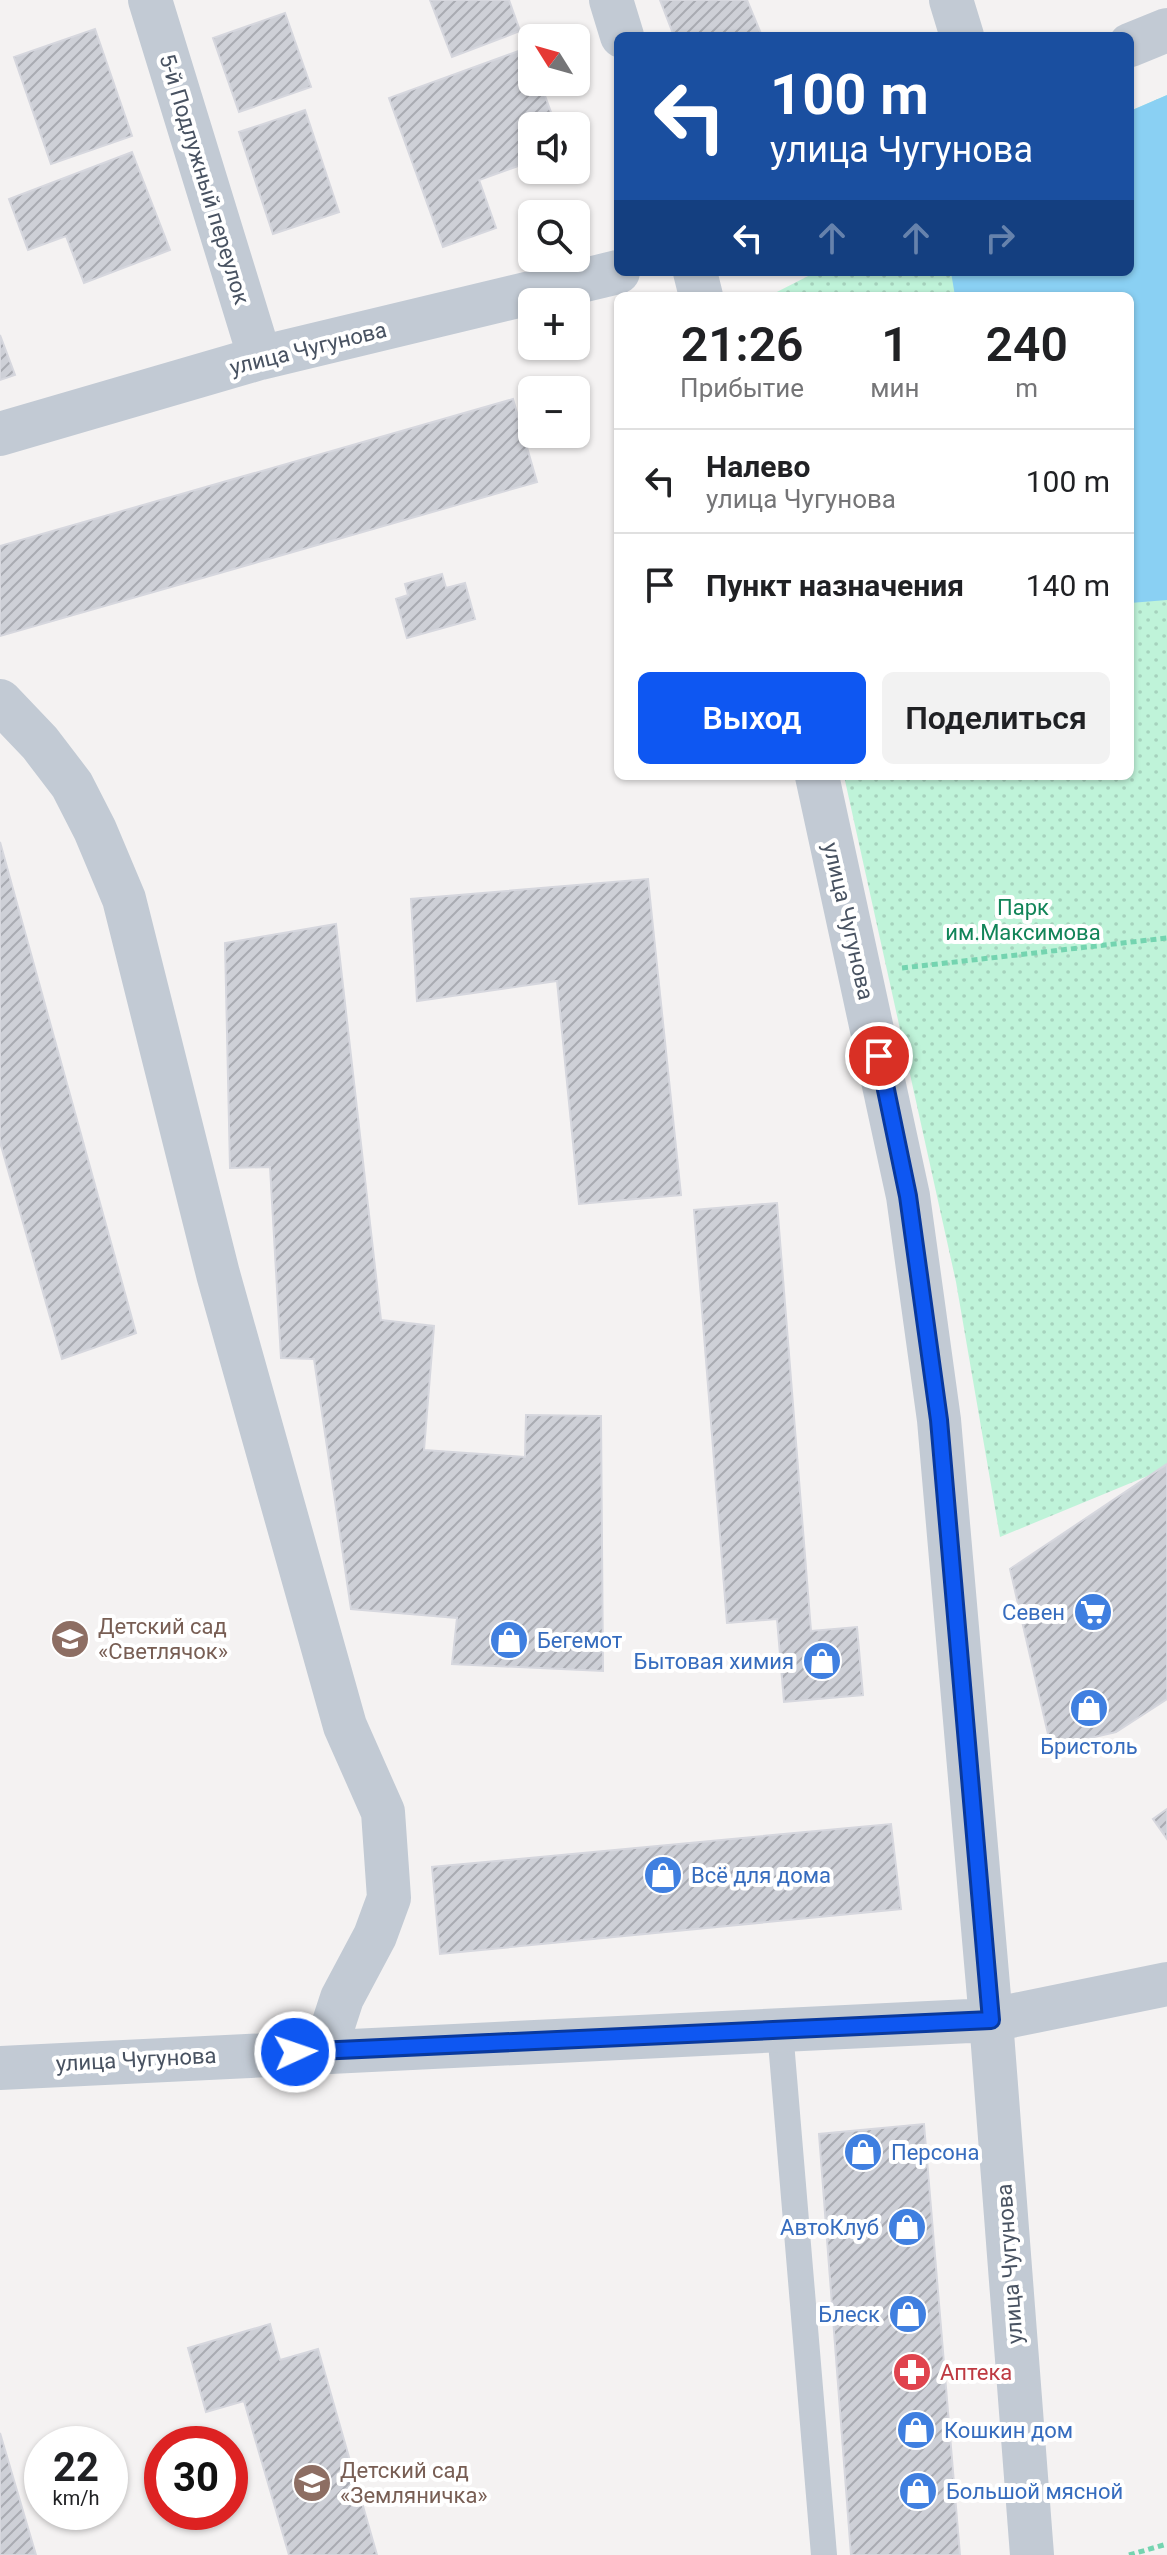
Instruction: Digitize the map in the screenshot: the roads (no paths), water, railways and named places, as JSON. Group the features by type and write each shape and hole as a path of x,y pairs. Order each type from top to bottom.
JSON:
{"street":[{"name":"5-й Подлужный переулок","path":"150,0 260,358"},
{"path":"611,0 621,32"},
{"path":"951,0 961,32"},
{"path":"1134,43 1167,30"},
{"name":"улица Чугунова","path":"0,434 260,358 614,273"},
{"path":"0,701 40,743 72,785 124,899 218,1274 345,1726 383,1812 389,1898 375,1936 342,1998 325,2050"},
{"name":"улица Чугунова","path":"818,780 908,1196 939,1420 991,2020 1032,2555"},
{"name":"улица Чугунова","path":"0,2068 991,2020 1167,1984"}],"lane":[{"path":"780,2030 824,2555"}],"water":[{"path":"1167,95 1167,600 1134,603 1134,292 954,292 952,276 1134,276 1134,109"}],"place":[{"name":"Севен","path":"1093,1612"},
{"name":"Детский сад «Светлячок»","path":"70,1639"},
{"name":"Бегемот","path":"509,1640"},
{"name":"Бытовая химия","path":"822,1661"},
{"name":"Бристоль","path":"1089,1708"},
{"name":"Всё для дома","path":"663,1875"},
{"name":"Персона","path":"863,2152"},
{"name":"АвтоКлуб","path":"907,2227"},
{"name":"Блеск","path":"908,2314"},
{"name":"Аптека","path":"912,2372"},
{"name":"Кошкин дом","path":"916,2430"},
{"name":"Детский сад «Земляничка»","path":"312,2483"},
{"name":"Большой мясной","path":"918,2491"}],"park label":[{"name":"Парк им.Максимова","path":"1023,920"}]}
